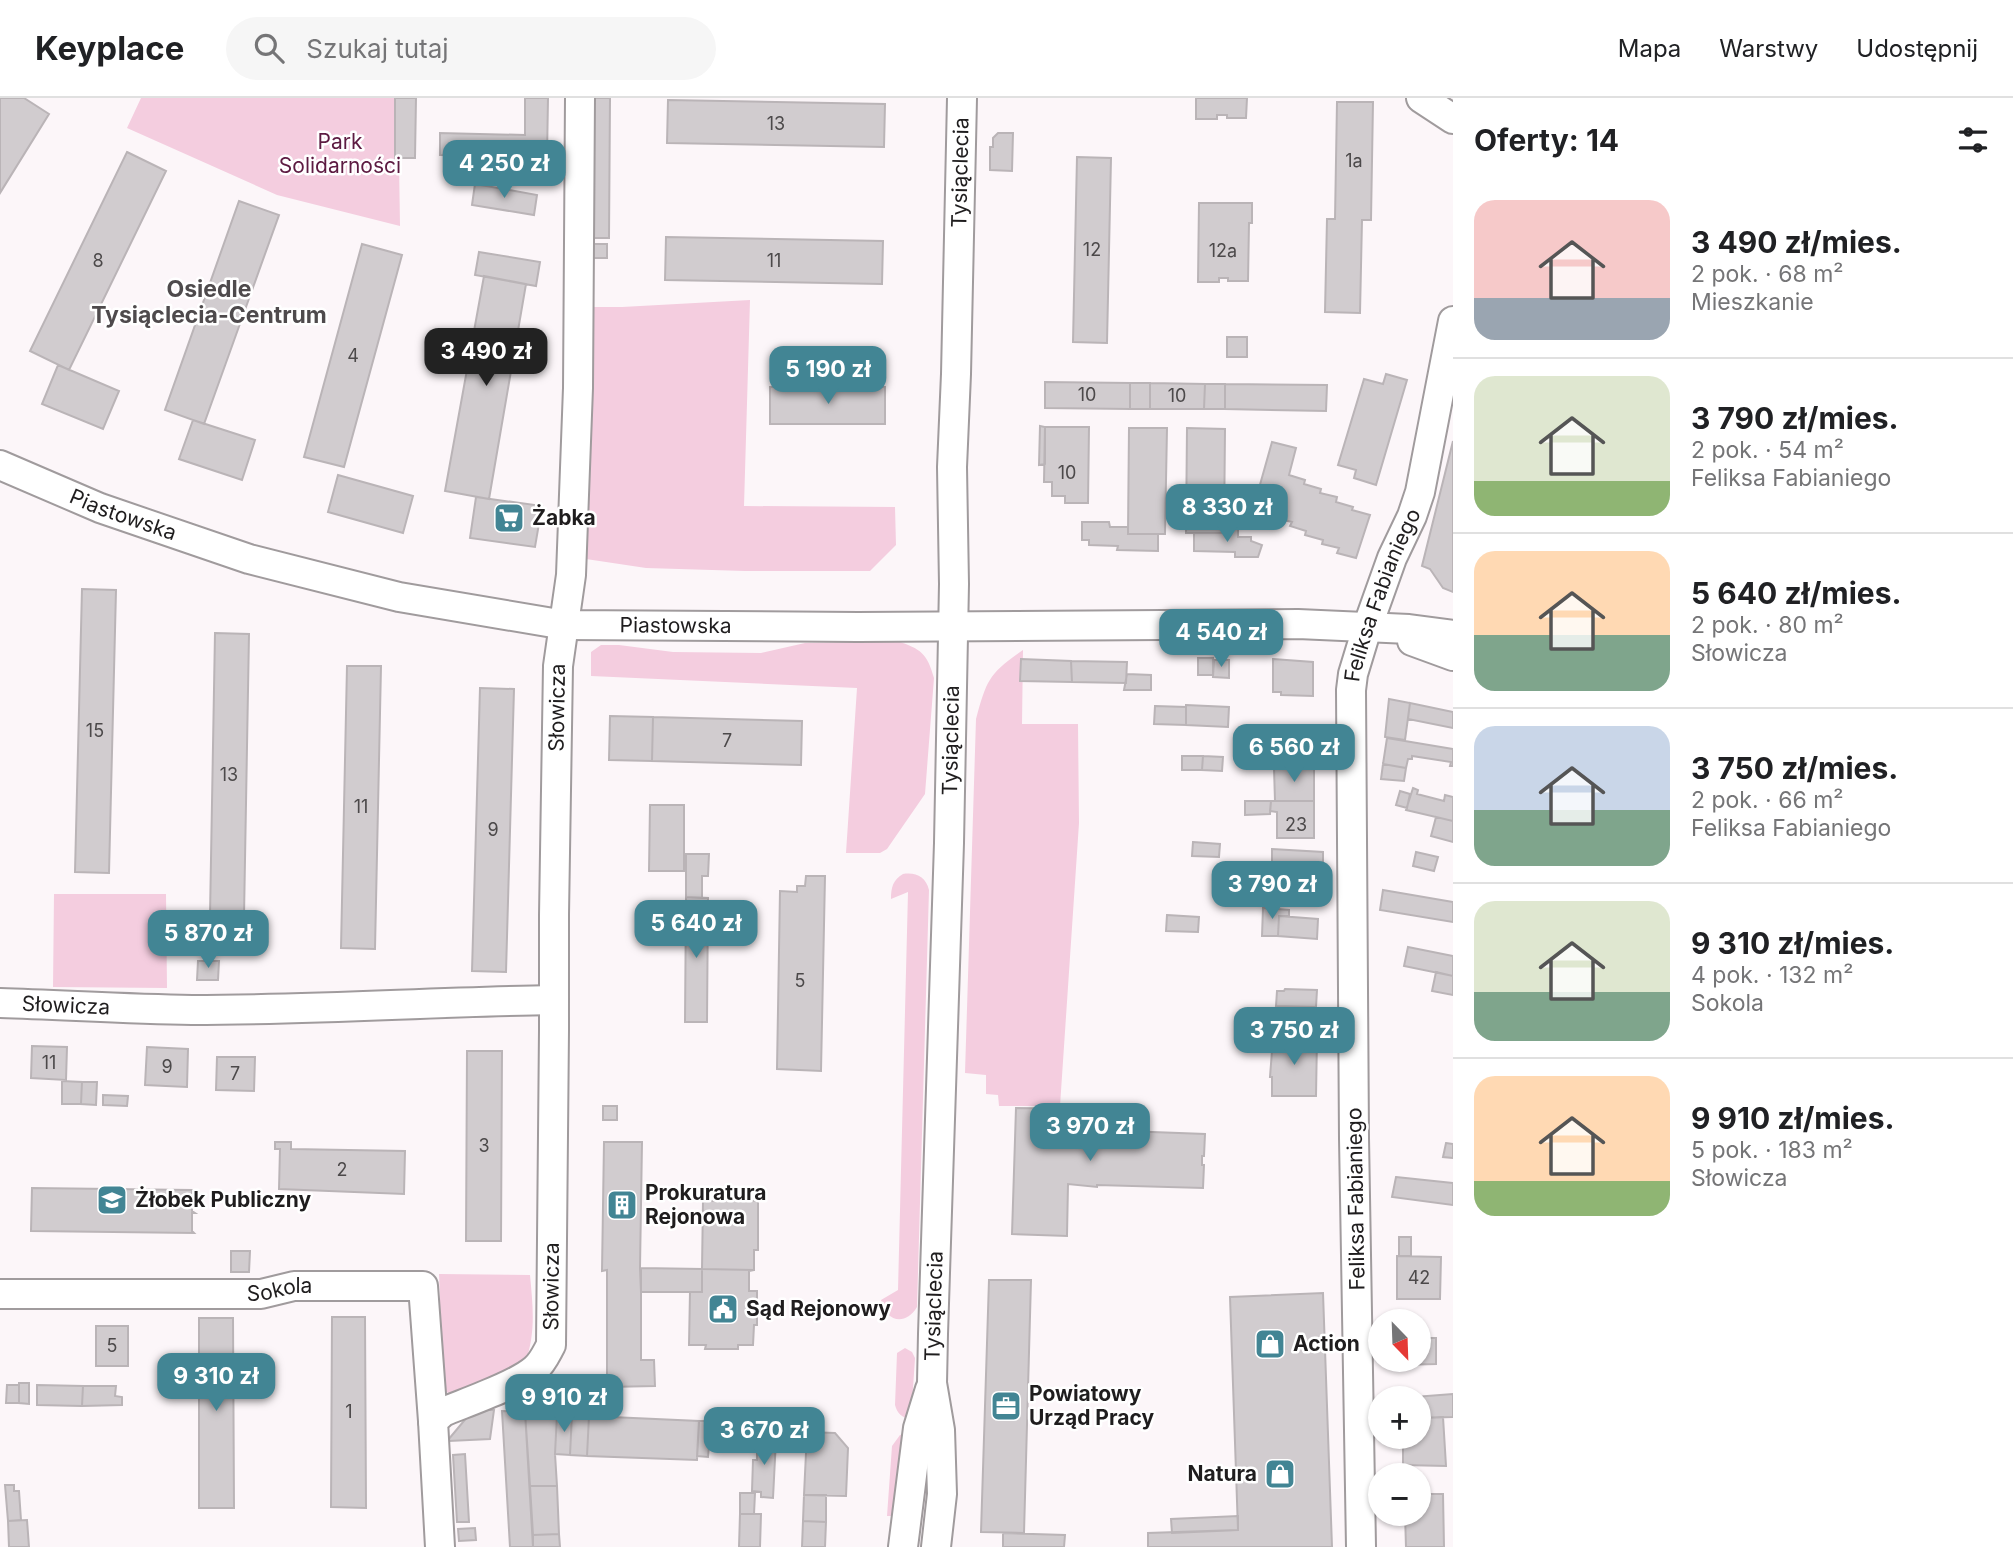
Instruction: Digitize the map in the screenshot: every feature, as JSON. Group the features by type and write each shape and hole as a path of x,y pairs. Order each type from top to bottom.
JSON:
{"street":[{"name":"Słowicza","path":"433,1421 443,1412 534,1370 551,1345 558,666 571,575 578,388 580,98"},
{"name":"Tysiąclecia","path":"936,1547 942,1494 940,1430 932,1383 949,843 953,626 952,467 962,98"},
{"path":"1421,98 1453,118"},
{"name":"Feliksa Fabianiego","path":"1361,1547 1354,1138 1351,690 1353,674 1372,628 1392,558 1420,492 1453,321"},
{"name":"Piastowska","path":"0,466 100,508 249,559 399,597 565,625 1298,624 1409,629 1453,635"},
{"name":"Piastowska","path":"1372,628 1453,656"},
{"name":"Słowicza","path":"0,1003 190,1010 554,1000"},
{"name":"Sokola","path":"0,1294 261,1294 294,1286 423,1286 433,1421"},
{"name":"Tysiąclecia","path":"903,1547 918,1428 932,1383"},
{"path":"433,1421 440,1547"}],"green space":[{"name":"Park Solidarności","path":"141,98 398,98 400,226 277,195 127,128"},
{"path":"750,300 744,506 895,507 896,545 870,571 646,568 586,559 594,307"},
{"path":"897,641 926,657 934,678 925,794 887,849 880,853 846,853 857,688 591,676 591,652 601,645 673,652 761,653 805,643"},
{"path":"1023,650 1022,724 1078,724 1079,823 1060,1106 999,1106 998,1095 986,1094 986,1075 965,1073 976,719 991,679 1003,665"},
{"path":"903,874 920,876 929,890 917,1307 907,1317 896,1319 887,1313 881,1300 898,1290 908,892 891,899 891,891 893,884"},
{"path":"54,894 166,894 167,988 53,987"},
{"path":"439,1274 530,1275 532,1330 525,1364 452,1394 446,1392 440,1384 433,1303 440,1299"},
{"path":"905,1348 912,1352 915,1358 911,1419 900,1415 895,1405 897,1353"},
{"path":"910,1433 897,1516 887,1516 892,1446 900,1435"}],"building":[{"path":"0,98 24,98 49,114 0,193"},
{"path":"395,98 416,98 415,158 395,158"},
{"path":"525,98 548,98 547,157 440,155 440,133 525,135"},
{"path":"590,98 610,98 609,238 587,238"},
{"path":"1196,98 1247,98 1246,118 1217,115 1217,119 1196,119"},
{"path":"668,100 885,104 884,147 667,143"},
{"path":"1337,102 1373,102 1371,220 1362,220 1360,313 1325,312 1327,219 1335,219"},
{"path":"998,133 1013,133 1012,171 990,170 990,147 993,147 993,138"},
{"path":"127,152 166,171 69,370 30,351"},
{"path":"1077,157 1111,158 1107,343 1073,342"},
{"path":"475,184 537,195 534,215 472,205"},
{"path":"239,201 279,215 204,424 165,410"},
{"path":"1199,203 1252,203 1248,281 1219,278 1219,282 1198,282"},
{"path":"666,237 883,241 882,284 665,280"},
{"path":"362,244 402,255 344,467 304,457"},
{"path":"593,244 607,244 607,258 593,258"},
{"path":"479,252 540,262 536,286 475,275"},
{"path":"484,276 526,284 489,499 445,491"},
{"path":"1227,337 1247,337 1247,357 1227,357"},
{"path":"58,365 119,391 103,429 42,404"},
{"path":"1386,374 1407,380 1376,485 1354,478 1356,470 1338,465 1364,379 1383,384"},
{"path":"1045,382 1130,383 1130,409 1045,408"},
{"path":"1130,383 1150,383 1150,409 1130,409"},
{"path":"1150,383 1205,384 1204,409 1150,409"},
{"path":"1205,384 1225,384 1225,409 1204,409"},
{"path":"1225,384 1327,385 1326,411 1225,409"},
{"path":"770,387 885,387 885,424 770,424"},
{"path":"193,420 255,440 242,480 179,459"},
{"path":"1040,426 1045,427 1045,464 1039,465"},
{"path":"1045,427 1089,427 1088,503 1065,503 1065,496 1052,496 1052,482 1044,482"},
{"path":"1129,428 1167,428 1165,534 1128,534"},
{"path":"1187,428 1225,429 1224,533 1186,533"},
{"path":"1453,441 1453,592 1443,588 1430,569 1422,566"},
{"path":"1272,442 1296,448 1289,475 1305,480 1304,484 1321,489 1320,493 1337,497 1336,502 1353,507 1352,510 1370,515 1356,558 1337,553 1339,548 1322,544 1323,540 1305,535 1306,531 1290,526 1292,522 1275,518 1277,512 1254,506"},
{"path":"338,475 413,496 403,533 328,512"},
{"path":"476,497 542,506 535,547 470,538"},
{"path":"1082,522 1109,522 1110,527 1128,527 1128,534 1158,534 1158,551 1117,550 1118,546 1089,545 1089,540 1082,540"},
{"path":"1224,529 1238,529 1238,537 1251,537 1251,541 1262,545 1258,557 1235,557 1235,552 1194,551 1194,533 1224,533"},
{"path":"82,589 116,590 109,873 75,872"},
{"path":"215,633 249,634 244,916 210,916"},
{"path":"1198,658 1213,658 1213,675 1198,675"},
{"path":"1021,659 1071,661 1072,682 1020,681"},
{"path":"1273,659 1313,662 1313,696 1281,695 1281,692 1273,692"},
{"path":"1214,660 1229,660 1229,678 1213,677"},
{"path":"1071,661 1127,662 1126,683 1072,682"},
{"path":"347,666 381,666 375,949 341,948"},
{"path":"1127,674 1151,675 1151,690 1124,690"},
{"path":"480,688 514,689 506,972 472,971"},
{"path":"1389,699 1410,703 1405,740 1385,737"},
{"path":"1410,703 1453,712 1453,728 1408,719"},
{"path":"1186,705 1229,707 1228,727 1186,725"},
{"path":"1155,706 1186,707 1186,725 1154,724"},
{"path":"610,716 653,717 652,761 609,760"},
{"path":"653,717 802,721 801,765 652,761"},
{"path":"1387,738 1453,749 1453,766 1450,766 1451,762 1412,756 1412,759 1408,759 1406,768 1383,764"},
{"path":"1261,741 1315,742 1314,760 1260,758"},
{"path":"1182,756 1203,756 1202,770 1182,770"},
{"path":"1203,756 1223,757 1222,771 1202,770"},
{"path":"1383,764 1406,768 1404,781 1381,779"},
{"path":"1274,768 1314,768 1314,801 1275,801"},
{"path":"1413,788 1418,790 1417,794 1444,801 1445,795 1453,797 1453,821 1406,810"},
{"path":"1400,791 1410,794 1407,808 1396,805"},
{"path":"1245,801 1271,801 1270,814 1245,815"},
{"path":"1271,801 1314,801 1314,838 1277,838 1277,812 1270,811"},
{"path":"650,805 684,805 684,871 649,871"},
{"path":"1436,817 1453,821 1453,842 1431,836"},
{"path":"1193,842 1220,844 1219,857 1192,856"},
{"path":"1272,849 1323,852 1323,870 1272,867"},
{"path":"1416,852 1438,857 1434,871 1413,866"},
{"path":"686,854 709,854 708,876 702,876 702,898 686,897"},
{"path":"806,876 825,876 821,1071 777,1069 780,891 797,892 797,886 805,886"},
{"path":"1383,890 1453,902 1453,922 1380,910"},
{"path":"686,897 708,898 707,1022 685,1022"},
{"path":"1263,908 1289,910 1289,916 1279,916 1278,936 1262,936"},
{"path":"1167,915 1199,917 1198,932 1166,931"},
{"path":"1279,916 1318,919 1317,939 1278,936"},
{"path":"1408,947 1453,956 1453,976 1404,966"},
{"path":"198,961 219,961 218,980 197,980"},
{"path":"1436,972 1453,976 1453,995 1432,991"},
{"path":"1317,990 1316,1007 1276,1006 1277,991"},
{"path":"1273,1038 1317,1038 1316,1096 1272,1096 1270,1077"},
{"path":"32,1046 67,1047 66,1080 31,1078"},
{"path":"147,1047 188,1049 187,1087 145,1085"},
{"path":"467,1051 502,1051 501,1241 466,1241"},
{"path":"217,1057 255,1057 254,1091 216,1090"},
{"path":"62,1081 82,1082 81,1104 62,1104"},
{"path":"82,1082 97,1082 96,1105 81,1104"},
{"path":"103,1095 128,1096 127,1106 103,1105"},
{"path":"603,1106 617,1106 617,1120 603,1120"},
{"path":"1016,1108 1100,1109 1099,1130 1205,1134 1202,1156 1203,1188 1097,1187 1068,1184 1067,1236 1012,1234"},
{"path":"275,1142 291,1142 291,1149 405,1151 404,1194 279,1189 280,1149 275,1149"},
{"name":"Prokuratura Rejonowa","path":"604,1142 642,1142 641,1360 654,1360 655,1386 607,1387 607,1270 602,1271"},
{"path":"1446,1143 1453,1144 1453,1158 1443,1157"},
{"path":"1396,1177 1453,1183 1453,1205 1392,1197"},
{"name":"Żłobek Publiczny","path":"32,1188 192,1190 194,1233 31,1231"},
{"path":"703,1201 758,1201 758,1250 754,1250 754,1270 702,1269"},
{"path":"1399,1237 1411,1237 1411,1256 1399,1256"},
{"path":"231,1251 250,1251 249,1272 231,1272"},
{"path":"1397,1256 1441,1257 1440,1299 1397,1299"},
{"path":"640,1268 702,1269 702,1292 641,1292"},
{"name":"Sąd Rejonowy","path":"702,1269 754,1270 749,1271 749,1291 757,1291 757,1325 754,1325 753,1345 738,1345 738,1349 705,1349 706,1345 689,1345 690,1292 702,1292"},
{"name":"Powiatowy Urząd Pracy","path":"989,1280 1031,1280 1024,1533 981,1532"},
{"path":"1323,1293 1332,1547 1148,1547 1148,1533 1238,1530 1230,1297"},
{"path":"332,1317 365,1317 366,1508 331,1507"},
{"path":"199,1318 233,1318 234,1508 199,1508"},
{"path":"96,1326 128,1326 128,1366 96,1366"},
{"path":"1432,1338 1436,1338 1436,1364 1432,1364"},
{"path":"19,1383 29,1383 29,1404 19,1403"},
{"path":"7,1385 19,1385 19,1403 6,1403"},
{"path":"37,1385 83,1386 82,1406 37,1405"},
{"path":"83,1386 116,1386 115,1396 122,1397 122,1405 82,1406"},
{"path":"1453,1394 1453,1417 1431,1418 1431,1396"},
{"path":"473,1410 494,1410 490,1439 449,1441 448,1440"},
{"path":"502,1411 525,1412 533,1547 510,1547"},
{"path":"525,1412 557,1414 557,1486 530,1486"},
{"path":"557,1414 572,1414 570,1455 555,1454"},
{"path":"572,1414 589,1416 587,1456 570,1455"},
{"path":"589,1416 699,1421 697,1460 587,1456"},
{"path":"1443,1417 1446,1466 1403,1463 1403,1449 1431,1449 1431,1418"},
{"path":"699,1421 711,1421 708,1457 697,1456"},
{"path":"807,1432 835,1433 848,1448 846,1496 804,1495"},
{"path":"754,1438 776,1439 773,1498 761,1497 761,1492 752,1491 753,1460 757,1460 757,1452 753,1452"},
{"path":"465,1454 469,1522 457,1522 453,1455"},
{"path":"5,1485 14,1485 14,1491 19,1491 21,1520 8,1521"},
{"path":"530,1486 557,1486 559,1534 533,1535"},
{"path":"740,1493 755,1493 754,1514 740,1514"},
{"path":"1431,1494 1443,1494 1444,1547 1406,1547 1405,1526 1431,1526"},
{"path":"804,1495 826,1495 826,1522 803,1521"},
{"path":"740,1514 761,1514 760,1547 739,1547"},
{"path":"1238,1516 1238,1530 1172,1533 1171,1519"},
{"path":"27,1520 29,1547 9,1547 8,1521"},
{"path":"803,1521 826,1522 825,1547 802,1547"},
{"path":"475,1528 476,1540 459,1541 458,1529"},
{"path":"1003,1533 1065,1535 1064,1547 1003,1547"},
{"path":"559,1534 560,1547 533,1547 533,1535"}],"place":[{"name":"Żabka","path":"509,518"},
{"name":"Żłobek Publiczny","path":"112,1200"},
{"name":"Prokuratura Rejonowa","path":"622,1205"},
{"name":"Sąd Rejonowy","path":"723,1309"},
{"name":"Action","path":"1270,1344"},
{"name":"Powiatowy Urząd Pracy","path":"1006,1406"},
{"name":"Natura","path":"1280,1474"}],"district":[{"name":"Osiedle Tysiąclecia-Centrum","path":"209,302"}]}
